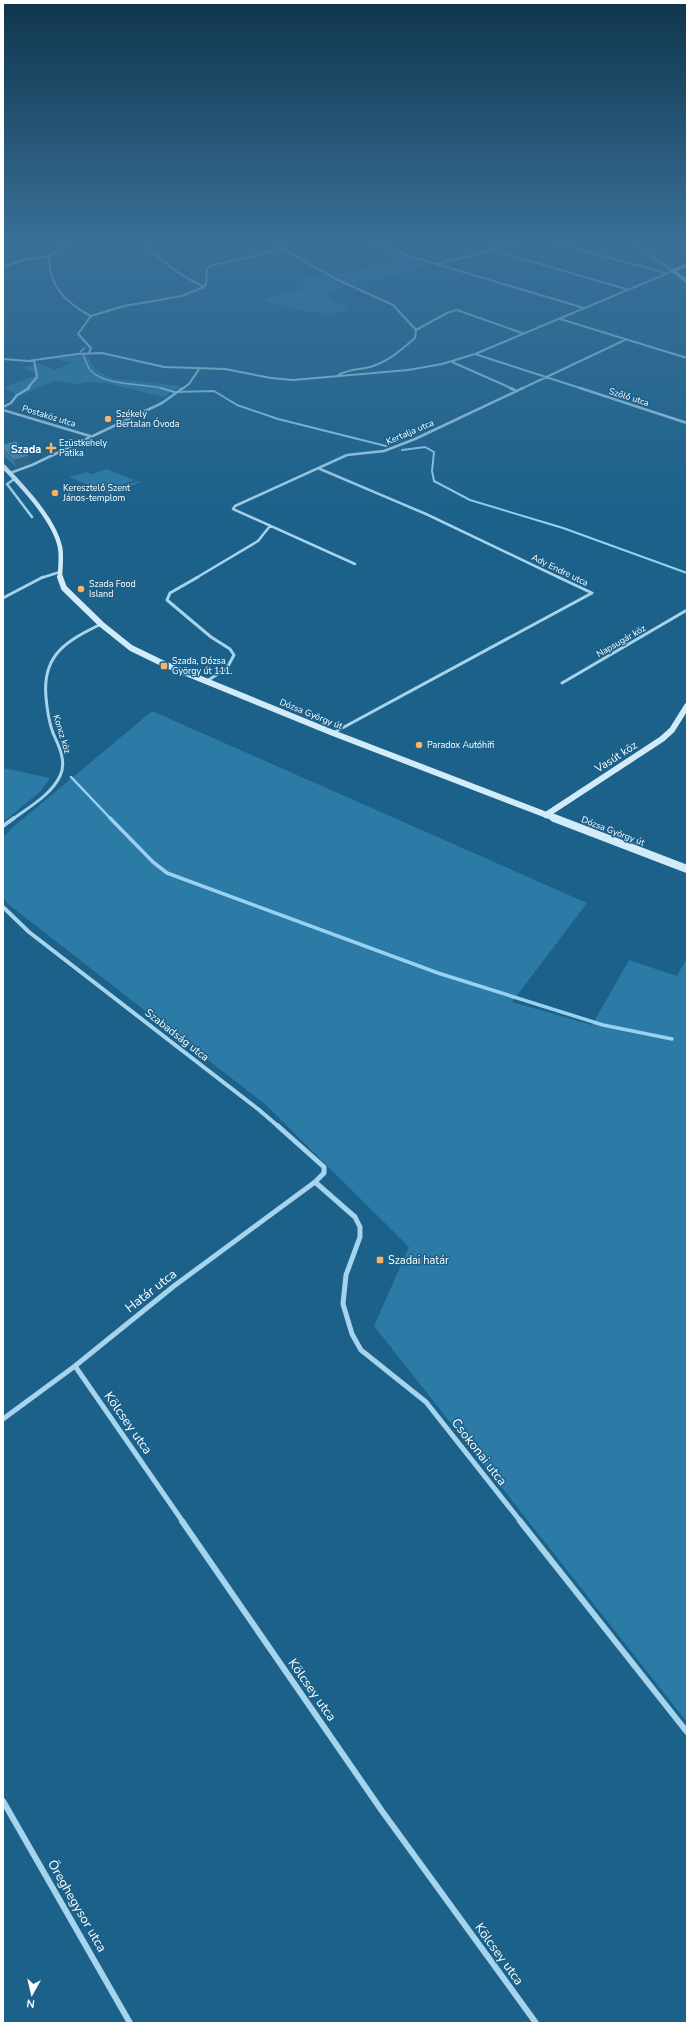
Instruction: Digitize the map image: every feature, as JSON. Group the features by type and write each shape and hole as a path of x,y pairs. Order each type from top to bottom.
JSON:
{"main road":[{"name":"Dózsa György út","path":"3,466 28,492 53,529 60,547 60,579 64,588 101,624 137,651 206,681 333,732 687,869"},
{"name":"Vasút köz","path":"546,815 662,739 672,730 687,706"}],"street":[{"path":"79,336 91,348 89,353"},
{"path":"337,376 342,373 371,367 391,358 415,338 415,336"},
{"path":"3,359 34,360 89,353 120,355 173,368 236,370 287,380 401,370 452,362 518,336"},
{"path":"615,336 687,358"},
{"name":"Kertalja utca","path":"355,564 233,509 235,506 320,469 347,455 384,451 415,439 627,339"},
{"name":"Szőlő utca","path":"475,354 687,423"},
{"path":"3,409 11,403 18,394 29,388 37,377 34,360"},
{"path":"452,362 517,391"},
{"path":"10,473 32,465 90,436 162,403 193,380 199,368"},
{"name":"Postaköz utca","path":"3,409 90,436"},
{"name":"Ady Endre utca","path":"320,469 426,514 592,593 333,732"},
{"path":"16,478 6,484 32,517"},
{"path":"206,681 228,667 233,662 234,655 230,649 211,637 167,600 167,597 170,593 258,541 270,526"},
{"path":"3,598 42,577 60,572"},
{"name":"Napsugár köz","path":"562,683 687,610"},
{"name":"Koncz köz","path":"3,826 48,791 56,782 62,770 62,753 52,729 44,691 44,676 49,664 53,656 68,641 101,624"},
{"name":"Szabadság utca","path":"3,907 22,925 258,1109 306,1151 324,1167 324,1173 315,1182"},
{"name":"Határ utca","path":"3,1419 75,1366 174,1286 315,1182"},
{"name":"Csokonai utca","path":"315,1182 355,1217 360,1227 360,1237 346,1275 343,1304 352,1334 361,1350 426,1402 687,1732"},
{"name":"Kölcsey utca","path":"75,1366 382,1811 536,2023"},
{"name":"Öreghegysor utca","path":"3,1801 130,2023"}],"shaded area":[{"path":"86,354 95,370 113,379 181,386 164,397 106,383 88,382 78,384 54,381 19,396 4,387 35,376 35,373 22,368 39,363 55,370 71,363 55,358"},
{"path":"107,469 134,480 113,490 138,481 141,482 110,494 69,477 86,472 92,474"},
{"path":"152,711 587,903 512,1002 592,1025 629,960 677,976 685,961 687,962 687,1722 374,1326 409,1247 266,1105 8,904 3,897 3,838 12,828"},
{"path":"3,768 50,778 41,791 3,822"}],"building":[{"path":"16,441 29,456 14,460 3,449 3,444"}],"waterway":[{"path":"80,352 85,348"},
{"path":"83,354 90,370 106,380 161,388"},
{"path":"161,388 165,389"},
{"path":"161,388 174,392 214,391 237,405 278,419 386,446"},
{"path":"402,450 425,447 434,452 432,471 434,481 470,500 563,528 687,573"},
{"path":"71,777 111,819"},
{"path":"110,818 153,862 167,873 438,973 603,1025 672,1039"}],"place":[{"name":"Székely Bertalan Óvoda","path":"108,419"},
{"name":"Ezüstkehely Patika","path":"51,448"},
{"name":"Keresztelő Szent János-templom","path":"55,493"},
{"name":"Szada Food Island","path":"81,589"},
{"name":"Szada, Dózsa György út 111.","path":"164,666"},
{"name":"Paradox Autóhifi","path":"419,745"},
{"name":"Szadai határ","path":"380,1260"}],"district":[{"name":"Szada","path":"26,449"}]}
